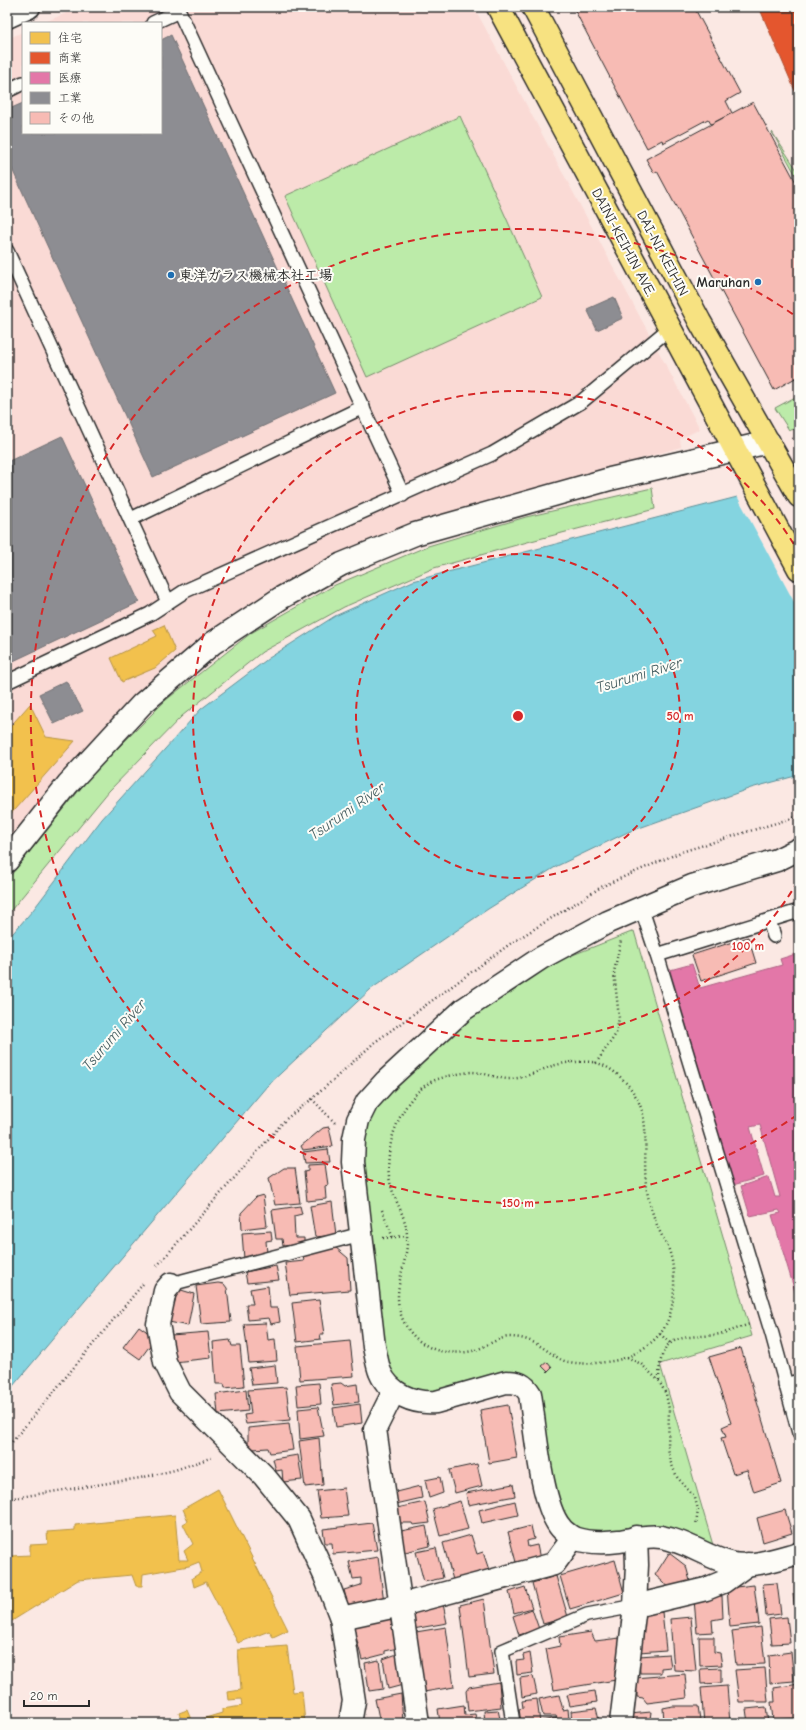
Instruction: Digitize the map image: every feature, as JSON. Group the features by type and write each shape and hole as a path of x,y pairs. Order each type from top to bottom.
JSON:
{"highway":[{"name":"DAINI-KEIHIN AVE.","path":"498,7 799,569"},
{"name":"DAI-NI KEIHIN","path":"533,7 700,322 799,496"}],"street":[{"path":"7,17 29,7"},
{"path":"7,861 68,784 142,704 213,643 281,598 342,564 415,534 610,479 769,442"},
{"path":"799,849 777,860 692,886 643,914 608,922 541,958 464,1009 386,1081 367,1102 358,1120 354,1139 353,1162 374,1347 380,1372 388,1385 394,1391 400,1396 426,1403 436,1402 506,1382 517,1382 526,1387 530,1394 544,1487 551,1510 561,1528 573,1538 585,1542 601,1542 619,1541 636,1537 660,1537 684,1543 704,1554 731,1564 762,1563 799,1553"},
{"path":"171,1284 165,1291 158,1324 165,1362 180,1392 264,1476 299,1519 325,1576 341,1618 354,1701 350,1723"},
{"path":"394,1391 375,1429 402,1605 418,1723"},
{"path":"621,1723 636,1606 636,1537"},
{"path":"341,1618 402,1605 554,1564 573,1538"},
{"path":"636,1606 706,1589 723,1582 748,1564"}],"lane":[{"path":"155,22 179,11 403,495"},
{"path":"7,91 22,84"},
{"path":"7,251 168,602"},
{"path":"7,682 150,614 185,591 492,454 581,402 670,328"},
{"path":"131,519 363,407"},
{"path":"657,955 799,912"},
{"path":"643,914 657,955 772,1334 799,1433"},
{"path":"769,921 774,936"},
{"path":"171,1284 361,1234"},
{"path":"785,1385 799,1381"},
{"path":"513,1723 502,1650 587,1615 636,1606"}],"path":[{"path":"596,1063 616,1034 619,1018 614,972 623,932 643,914"},
{"path":"572,1062 596,1063 611,1070 622,1080 640,1104 644,1117 646,1186 660,1233 670,1250 674,1270 674,1291 670,1314 660,1334 645,1348 627,1357 607,1361 583,1363 562,1360 541,1345 523,1339 507,1337 475,1350 458,1353 441,1352 426,1346 414,1336 405,1324 399,1310 397,1296 407,1251 407,1236 405,1218 390,1184 388,1158 394,1134 404,1111 415,1094 430,1081 472,1072 509,1079 572,1062"},
{"path":"312,1099 341,1130 354,1139"},
{"path":"393,1238 407,1236"},
{"path":"659,1381 663,1354 670,1343 682,1339 727,1332 752,1323"},
{"path":"660,1334 670,1343"},
{"path":"627,1357 641,1364 659,1381 666,1394 669,1409 668,1448 671,1462 677,1477 695,1498 698,1510 695,1528"},
{"path":"7,1499 140,1478 175,1470 236,1448"}],"shaded area":[{"path":"80,7 474,7 700,429 680,439 681,447 410,526 157,678 112,719 68,767 7,843 7,39 22,32 22,134 162,134 162,22 45,22"}],"green space":[{"path":"460,116 542,297 367,377 285,196"},
{"path":"772,132 799,173 799,181"},
{"path":"799,395 799,429 789,430 775,408"},
{"path":"652,488 655,509 434,568 344,607 262,652 182,716 109,791 7,915 7,880 93,773 166,700 251,633 335,585 428,546 526,517"},
{"path":"634,931 752,1336 660,1364 715,1552 576,1530 558,1509 537,1392 415,1394 385,1369 360,1162 372,1104 469,1016 542,967"}],"water":[{"name":"Tsurumi River","path":"799,481 799,775 751,788 628,832 557,866 488,909 371,989 267,1086 7,1393 7,940 33,910 102,819 201,709 269,658 335,616 413,581"}],"pier":[{"path":"799,479 799,611 737,496"}],"building: 住宅":[{"path":"164,625 175,651 155,668 122,682 111,658 157,636 153,630"},
{"path":"30,704 46,737 75,741 7,818 7,730"},
{"path":"218,1489 288,1630 273,1637 269,1631 238,1643 206,1582 194,1587 192,1578 202,1572 199,1562 189,1566 143,1574 142,1586 136,1586 132,1575 78,1580 7,1624 7,1567 10,1567 11,1556 30,1555 30,1545 48,1544 47,1532 75,1530 75,1525 175,1515 179,1560 188,1560 184,1551 193,1544 183,1524 188,1521 183,1509"},
{"path":"287,1646 293,1692 302,1691 305,1723 182,1723 179,1713 187,1710 192,1722 222,1713 222,1709 242,1706 241,1699 229,1700 228,1692 241,1690 238,1650"}],"building: 商業":[{"path":"759,7 799,7 799,100"}],"building: 医療":[{"path":"799,953 799,1305 772,1215 781,1213 779,1210 750,1216 741,1186 769,1177 775,1197 780,1197 760,1125 750,1127 764,1176 733,1185 670,970 692,964 700,988 782,965 780,959"}],"building: 工業":[{"name":"東洋ガラス機械本社工場","path":"171,35 335,393 153,477 7,158 7,110 22,103 22,134 162,134 162,40"},
{"path":"614,297 623,318 597,330 587,309"},
{"path":"62,436 139,602 7,664 7,462"},
{"path":"66,681 83,711 54,724 39,694"}],"building: その他":[{"path":"573,7 694,7 740,93 726,101 732,113 711,124 708,119 663,143 662,140 647,148"},
{"name":"Maruhan","path":"753,102 799,188 799,376 774,390 657,171 654,173 646,159"},
{"path":"748,937 756,963 701,981 692,955"},
{"path":"329,1127 333,1146 303,1150 301,1146 323,1128"},
{"path":"328,1149 330,1162 305,1163 303,1152"},
{"path":"325,1164 328,1185 325,1186 326,1199 307,1201 304,1172 308,1171 308,1165"},
{"path":"284,1168 295,1168 300,1203 275,1205 269,1178"},
{"path":"263,1195 267,1226 242,1229 241,1213 256,1197"},
{"path":"332,1202 336,1235 315,1237 310,1206"},
{"path":"300,1206 302,1214 294,1216 295,1238 304,1238 304,1244 283,1246 282,1239 276,1239 272,1210"},
{"path":"271,1231 272,1240 266,1241 267,1253 244,1259 242,1233"},
{"path":"335,1247 348,1258 350,1290 290,1295 285,1263 304,1261 303,1256"},
{"path":"276,1266 279,1280 247,1283 245,1272"},
{"path":"218,1283 224,1284 227,1288 231,1322 201,1324 196,1286"},
{"path":"268,1286 270,1308 278,1308 280,1322 271,1324 269,1318 248,1320 246,1304 253,1304 250,1289"},
{"path":"178,1289 194,1294 188,1326 169,1322"},
{"path":"319,1300 324,1334 320,1334 321,1339 297,1342 292,1303"},
{"path":"266,1323 268,1340 275,1339 277,1361 249,1363 244,1324"},
{"path":"139,1326 154,1340 140,1359 123,1347"},
{"path":"208,1332 211,1358 174,1362 171,1335"},
{"path":"230,1340 232,1346 240,1346 244,1386 225,1388 224,1384 216,1384 213,1342"},
{"path":"350,1341 354,1376 300,1380 297,1346"},
{"path":"741,1348 781,1483 754,1492 747,1470 733,1474 721,1438 726,1437 722,1427 731,1423 709,1357"},
{"path":"547,1362 552,1368 548,1372 542,1366"},
{"path":"275,1365 277,1383 252,1385 249,1368"},
{"path":"319,1383 321,1404 298,1406 296,1385"},
{"path":"341,1383 345,1386 357,1384 359,1402 334,1405 331,1384"},
{"path":"286,1387 290,1420 246,1424 244,1415 251,1414 248,1390"},
{"path":"246,1390 248,1411 218,1414 216,1394"},
{"path":"360,1404 362,1423 336,1427 333,1408"},
{"path":"508,1405 517,1458 489,1463 480,1410"},
{"path":"318,1407 324,1436 300,1439 298,1409"},
{"path":"289,1424 293,1450 270,1453 268,1448 253,1449 248,1444 248,1428"},
{"path":"319,1438 323,1485 305,1487 299,1441"},
{"path":"298,1455 302,1480 283,1482 282,1470 276,1471 273,1459"},
{"path":"477,1464 482,1486 455,1493 449,1470"},
{"path":"440,1477 443,1493 429,1498 425,1480"},
{"path":"513,1484 515,1496 468,1505 466,1493"},
{"path":"420,1486 422,1498 396,1504 392,1493"},
{"path":"344,1488 348,1516 321,1518 317,1491"},
{"path":"460,1501 468,1529 440,1536 433,1509"},
{"path":"515,1501 518,1515 482,1523 479,1510"},
{"path":"425,1502 430,1523 413,1525 412,1523 396,1523 392,1509"},
{"path":"785,1510 792,1533 763,1542 757,1518"},
{"path":"372,1523 377,1550 333,1554 332,1543 325,1543 323,1529"},
{"path":"426,1526 430,1546 401,1553 396,1532"},
{"path":"531,1526 534,1539 527,1541 528,1547 537,1545 540,1559 517,1566 508,1532"},
{"path":"471,1535 477,1554 483,1552 490,1573 453,1580 443,1543"},
{"path":"436,1548 443,1578 424,1582 416,1552"},
{"path":"669,1553 686,1566 690,1581 671,1589 655,1575"},
{"path":"378,1557 384,1602 349,1610 344,1590 361,1585 361,1578 353,1579 349,1562"},
{"path":"615,1560 624,1593 570,1609 560,1576"},
{"path":"556,1576 568,1617 543,1624 532,1583"},
{"path":"777,1583 781,1614 766,1616 763,1584"},
{"path":"754,1585 759,1624 730,1627 727,1588"},
{"path":"525,1587 532,1608 514,1613 509,1592"},
{"path":"799,1593 799,1633 797,1633 793,1594"},
{"path":"705,1595 722,1596 723,1618 712,1620 713,1632 697,1633 694,1600"},
{"path":"484,1599 494,1674 469,1677 460,1605"},
{"path":"443,1604 447,1623 413,1629 411,1611"},
{"path":"532,1609 539,1629 519,1635 513,1616"},
{"path":"662,1612 666,1650 639,1652 640,1624 644,1623 644,1615"},
{"path":"391,1616 398,1648 385,1651 385,1654 362,1660 353,1625"},
{"path":"691,1617 696,1671 674,1670 670,1619"},
{"path":"787,1617 790,1643 772,1644 769,1619"},
{"path":"446,1627 454,1687 424,1692 412,1638 417,1638 416,1632"},
{"path":"761,1627 765,1664 736,1665 732,1631"},
{"path":"591,1632 595,1641 620,1638 620,1669 615,1671 616,1680 554,1690 546,1649 560,1646 559,1637"},
{"path":"699,1637 714,1637 714,1652 720,1653 722,1665 700,1666"},
{"path":"791,1652 794,1681 770,1683 769,1655"},
{"path":"400,1653 403,1685 388,1689 383,1659"},
{"path":"530,1653 533,1673 517,1675 516,1661 524,1660 523,1655"},
{"path":"669,1654 671,1667 661,1668 661,1673 640,1673 639,1656"},
{"path":"379,1660 383,1689 369,1691 365,1663"},
{"path":"721,1668 721,1683 701,1684 700,1669"},
{"path":"765,1668 768,1702 739,1702 735,1670"},
{"path":"685,1674 687,1698 647,1703 643,1698 637,1697 637,1691 633,1689 634,1678"},
{"path":"533,1676 537,1694 522,1697 520,1678"},
{"path":"499,1682 501,1707 468,1711 466,1691 469,1687"},
{"path":"799,1684 799,1718 773,1720 771,1702 775,1702 774,1688"},
{"path":"727,1686 730,1723 704,1723 701,1688"},
{"path":"595,1691 597,1702 570,1706 567,1695"},
{"path":"401,1694 403,1723 380,1723 375,1699"},
{"path":"559,1695 563,1710 568,1709 569,1720 561,1723 559,1723 556,1716 543,1716 539,1699"},
{"path":"537,1699 540,1723 521,1723 519,1709 523,1708 522,1701"},
{"path":"464,1705 465,1715 475,1714 477,1723 440,1723 438,1709"},
{"path":"673,1706 698,1706 700,1720 664,1721 663,1708"},
{"path":"766,1707 768,1723 748,1723 746,1709"},
{"path":"596,1708 599,1720 572,1723 571,1711"},
{"path":"498,1710 501,1723 485,1723 484,1711"},
{"path":"651,1712 650,1719 654,1720 655,1723 631,1723 630,1714"},
{"path":"556,1718 556,1723 542,1723 542,1721"}],"place":[{"name":"東洋ガラス機械本社工場","path":"171,275"},
{"name":"Maruhan","path":"758,282"}]}
